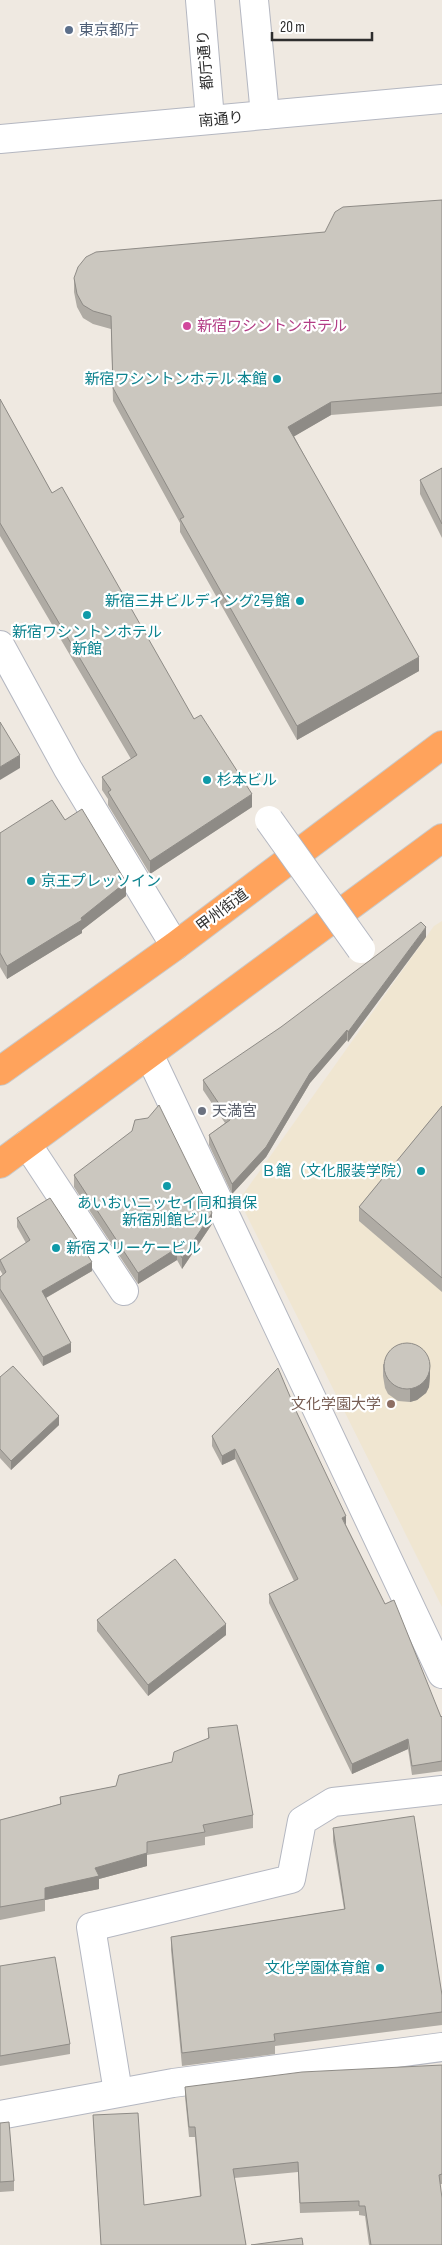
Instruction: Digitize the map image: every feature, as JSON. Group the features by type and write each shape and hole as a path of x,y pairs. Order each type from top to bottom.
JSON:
{"highway":[{"name":"甲州街道","path":"0,1072 175,946 442,746"},
{"path":"0,1164 442,838"}],"street":[{"name":"都庁通り","path":"200,0 210,120"},
{"path":"254,0 265,114"},
{"name":"南通り","path":"0,138 442,99"},
{"path":"0,645 9,680 68,769 175,946"},
{"path":"269,820 361,949"},
{"path":"149,1054 442,1674"},
{"path":"27,1144 124,1292"},
{"path":"118,2092 91,1927 291,1879 302,1821 333,1802 442,1790"},
{"path":"0,2115 118,2092 442,2047"}],"shaded area":[{"name":"文化学園大学","path":"442,921 442,1607 239,1200 434,926"}],"building":[{"name":"新宿ワシントンホテル 本館","path":"442,200 442,393 331,402 288,427 419,657 297,726 180,519 184,517 113,388 111,316 93,311 83,305 77,294 74,278 78,267 86,257 96,252 325,232 335,212 343,207"},
{"path":"0,399 52,493 62,487 194,719 201,715 252,794 150,861 108,792 111,790 102,777 137,755 0,523"},
{"path":"442,468 442,524 420,480"},
{"path":"0,722 20,755 0,767"},
{"path":"52,800 65,820 82,809 126,882 81,918 82,920 7,966 0,953 0,833"},
{"path":"421,922 426,927 348,1032 347,1030 310,1073 266,1147 232,1184 209,1135 230,1120 203,1080 281,1027"},
{"path":"159,1105 212,1213 182,1258 177,1248 138,1273 74,1175 132,1131 135,1120 148,1118"},
{"name":"Ｂ館（文化服装学院）","path":"442,1106 442,1278 359,1207"},
{"path":"50,1198 92,1262 42,1291 71,1343 43,1357 0,1289 0,1277 6,1272 0,1260 30,1240 17,1218"},
{"path":"402,1343 412,1343 426,1353 430,1366 426,1379 420,1385 412,1389 402,1389 388,1379 384,1371 384,1361 394,1347"},
{"path":"13,1366 59,1416 11,1461 0,1449 0,1377"},
{"path":"278,1368 297,1413 346,1516 342,1518 385,1604 394,1600 442,1716 442,1761 412,1766 408,1739 352,1764 269,1594 298,1579 235,1449 222,1456 212,1436"},
{"path":"175,1559 226,1624 148,1685 97,1620"},
{"path":"237,1725 253,1815 203,1825 205,1832 147,1842 147,1853 95,1868 99,1876 45,1888 45,1899 0,1907 0,1820 61,1804 60,1797 116,1786 119,1775 172,1762 174,1752 209,1738 208,1728"},
{"path":"414,1816 442,1995 442,2012 274,2034 275,2041 182,2053 171,1937 345,1909 333,1828"},
{"path":"55,1957 70,2044 0,2056 0,1966"},
{"path":"442,2065 442,2174 439,2175 442,2198 442,2245 371,2245 365,2206 359,2206 359,2201 300,2203 298,2162 233,2169 246,2245 101,2245 93,2115 138,2113 144,2205 201,2196 195,2127 189,2127 185,2087 302,2072"},
{"path":"9,2122 14,2181 0,2182 0,2123"},
{"path":"302,2238 303,2245 251,2245"}],"place":[{"name":"東京都庁","path":"69,30"},
{"name":"新宿ワシントンホテル","path":"187,326"},
{"name":"新宿ワシントンホテル 本館","path":"277,379"},
{"name":"新宿三井ビルディング2号館","path":"300,601"},
{"name":"新宿ワシントンホテル 新館","path":"87,615"},
{"name":"杉本ビル","path":"207,780"},
{"name":"京王プレッソイン","path":"31,881"},
{"name":"天満宮","path":"202,1111"},
{"name":"Ｂ館（文化服装学院）","path":"421,1171"},
{"name":"あいおいニッセイ同和損保 新宿別館ビル","path":"167,1186"},
{"name":"新宿スリーケービル","path":"56,1248"},
{"name":"文化学園大学","path":"391,1404"},
{"name":"文化学園体育館","path":"380,1968"}]}
